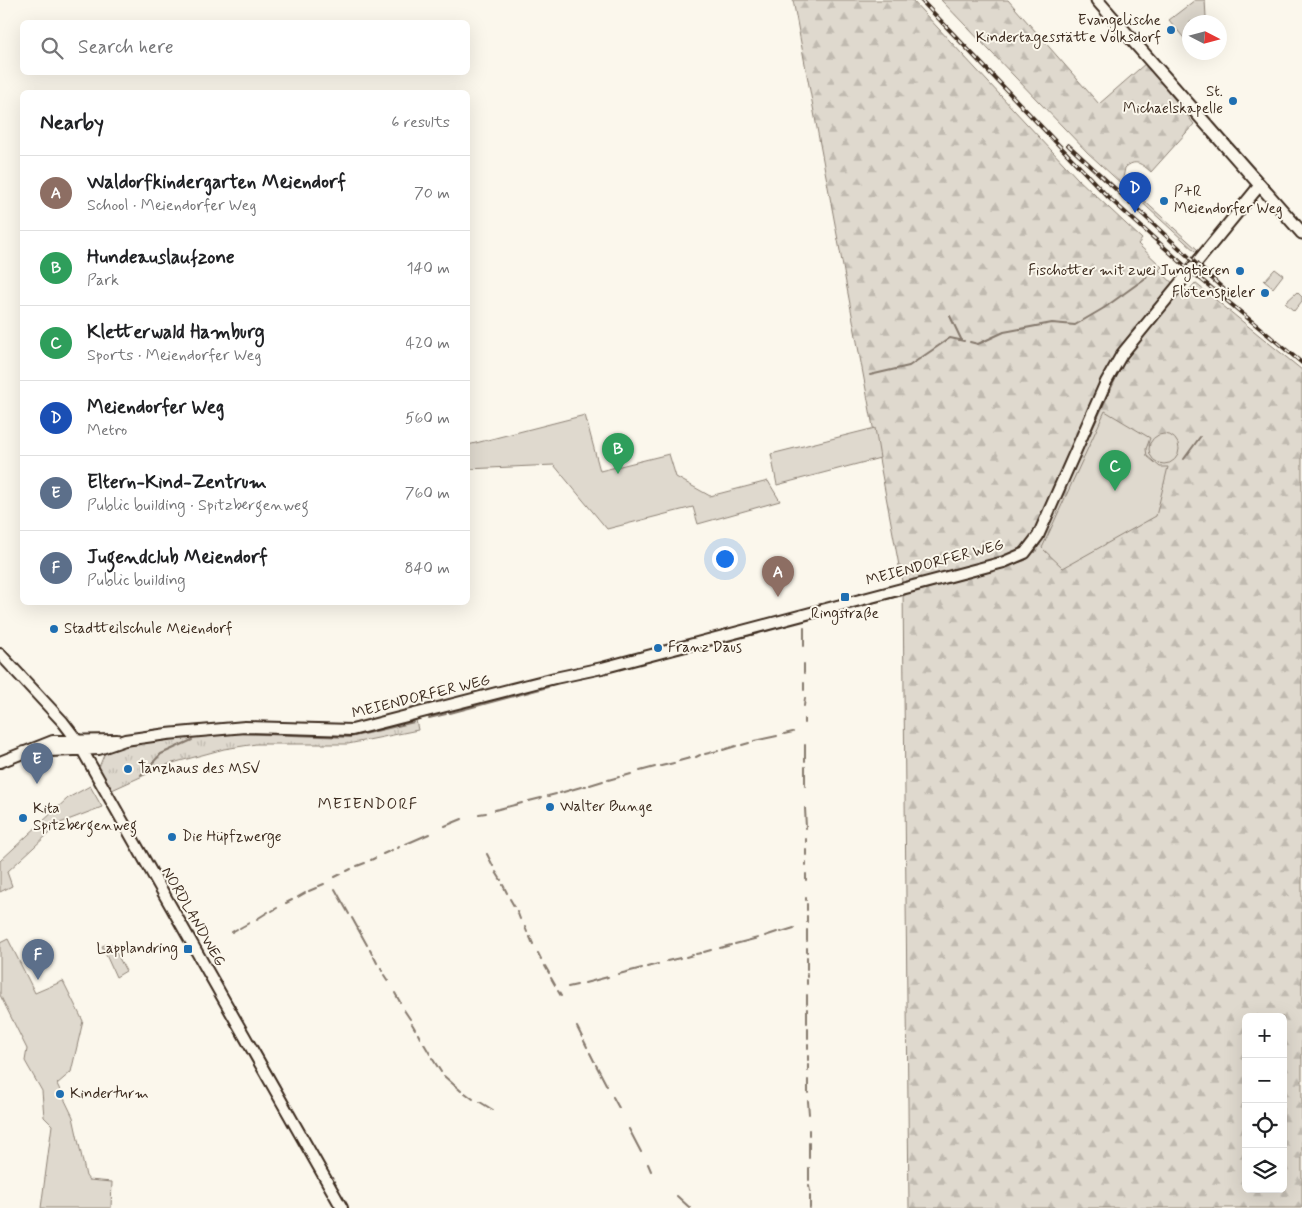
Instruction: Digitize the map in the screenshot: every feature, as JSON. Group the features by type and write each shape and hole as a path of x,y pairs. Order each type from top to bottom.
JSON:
{"main road":[{"path":"1097,0 1302,233"}],"street":[{"name":"MEIENDORFER WEG","path":"125,740 166,734 244,727 352,730 544,682 578,681 602,668 1004,562 1025,553 1038,536 1106,382 1122,354 1260,185"},
{"name":"NORDLANDWEG","path":"0,654 63,722 76,739 342,1208"},
{"path":"0,762 53,741 76,739 125,740"},
{"path":"24,752 99,748 125,740"}],"green space":[{"path":"793,0 912,0 1077,178 1142,239 1138,244 1162,267 1159,270 1185,295 1195,283 1302,370 1302,1208 909,1208 903,587"},
{"path":"941,0 1008,0 1099,104 1146,63 1194,124 1151,172 1138,163 1132,163 1125,168 1123,178 1128,186 1198,250 1196,252 1088,153"},
{"path":"1195,0 1205,0 1206,15 1182,15 1182,36 1169,20"},
{"path":"1275,269 1283,275 1273,288 1264,281"},
{"path":"1297,292 1302,297 1302,301 1294,311 1285,303"},
{"path":"1105,411 1150,438 1146,449 1147,456 1160,467 1168,467 1156,516 1063,568 1042,548"},
{"path":"585,415 600,471 669,454 676,477 710,496 768,481 780,501 698,524 693,507 607,529 554,465 470,469 470,444"},
{"path":"875,428 880,458 777,485 771,454"},
{"path":"1164,434 1175,438 1179,449 1175,460 1164,464 1153,460 1149,449 1153,438"},
{"path":"416,720 418,730 348,744 256,744 224,749 169,764 112,790 113,794 97,772 106,750 143,740 247,731 346,734"},
{"path":"90,786 102,807 60,823 7,872 12,886 0,892 0,861 68,798"},
{"path":"8,939 35,993 63,981 83,1021 71,1072 57,1084 73,1117 86,1176 89,1180 112,1182 111,1208 41,1208 52,1125 44,1117 42,1091 25,1061 27,1049 0,995 0,943"},
{"path":"111,943 126,971 116,977 102,946"}],"waterway":[{"path":"970,342 978,344 1004,332 1052,323 1075,325 1104,308 1147,277"},
{"path":"950,316 961,339"},
{"path":"870,375 909,366 950,338 964,341"},
{"path":"1035,552 1123,362"},
{"path":"1184,459 1200,437"},
{"path":"1006,566 1025,560"},
{"path":"912,592 1002,568"},
{"path":"805,620 906,594"},
{"path":"804,628 804,646"},
{"path":"646,662 769,630"},
{"path":"804,664 804,673"},
{"path":"608,672 627,667"},
{"path":"804,683 804,690"},
{"path":"450,713 548,687"},
{"path":"804,706 805,698"},
{"path":"429,718 446,714"},
{"path":"211,735 236,733 350,737 414,722"},
{"path":"784,734 793,732"},
{"path":"754,741 777,736"},
{"path":"141,775 161,754 192,740"},
{"path":"742,745 749,743"},
{"path":"805,745 805,761"},
{"path":"723,750 736,746"},
{"path":"705,754 718,751"},
{"path":"696,757 700,755"},
{"path":"679,761 690,758"},
{"path":"661,766 674,763"},
{"path":"640,771 655,767"},
{"path":"805,767 805,786"},
{"path":"624,776 631,774"},
{"path":"608,780 619,777"},
{"path":"590,785 603,781"},
{"path":"560,793 581,787"},
{"path":"548,796 556,794"},
{"path":"529,801 541,798"},
{"path":"495,810 522,803"},
{"path":"805,808 806,828"},
{"path":"479,814 486,813"},
{"path":"445,826 462,819"},
{"path":"406,844 429,834"},
{"path":"383,854 392,850"},
{"path":"806,850 806,855"},
{"path":"487,854 493,866"},
{"path":"371,860 375,858"},
{"path":"357,866 365,863"},
{"path":"347,871 351,869"},
{"path":"496,872 501,880"},
{"path":"335,877 341,874"},
{"path":"806,874 806,880"},
{"path":"319,886 324,884"},
{"path":"503,885 507,893"},
{"path":"309,891 316,888"},
{"path":"335,889 349,914"},
{"path":"298,897 305,893"},
{"path":"510,899 514,906"},
{"path":"286,903 292,900"},
{"path":"807,904 807,910"},
{"path":"272,911 277,908"},
{"path":"517,911 520,919"},
{"path":"257,919 268,912"},
{"path":"807,916 807,922"},
{"path":"352,918 367,945"},
{"path":"240,928 249,923"},
{"path":"525,927 527,932"},
{"path":"781,932 794,928"},
{"path":"232,932 237,929"},
{"path":"807,930 807,941"},
{"path":"765,936 777,932"},
{"path":"530,937 533,944"},
{"path":"735,944 758,938"},
{"path":"720,948 731,945"},
{"path":"370,950 372,954"},
{"path":"704,952 711,950"},
{"path":"538,953 541,959"},
{"path":"696,954 701,953"},
{"path":"686,957 693,955"},
{"path":"374,957 377,963"},
{"path":"807,957 807,969"},
{"path":"667,961 680,958"},
{"path":"647,967 658,964"},
{"path":"545,966 549,973"},
{"path":"619,974 642,968"},
{"path":"384,975 388,981"},
{"path":"585,983 608,977"},
{"path":"551,978 555,985"},
{"path":"568,987 577,985"},
{"path":"558,991 561,996"},
{"path":"395,993 400,1002"},
{"path":"807,995 807,1004"},
{"path":"807,1009 807,1023"},
{"path":"404,1010 410,1019"},
{"path":"412,1024 415,1029"},
{"path":"577,1027 582,1037"},
{"path":"808,1028 808,1038"},
{"path":"418,1034 420,1038"},
{"path":"584,1041 587,1047"},
{"path":"424,1044 430,1054"},
{"path":"590,1053 594,1061"},
{"path":"432,1058 441,1072"},
{"path":"596,1065 607,1086"},
{"path":"808,1065 808,1071"},
{"path":"444,1076 461,1091"},
{"path":"808,1080 808,1093"},
{"path":"465,1093 473,1099"},
{"path":"613,1097 619,1108"},
{"path":"808,1101 809,1114"},
{"path":"480,1102 493,1110"},
{"path":"629,1129 641,1152"},
{"path":"809,1130 809,1135"},
{"path":"809,1143 809,1158"},
{"path":"648,1164 651,1171"},
{"path":"809,1168 809,1180"},
{"path":"809,1186 810,1191"},
{"path":"677,1196 690,1208"},
{"path":"810,1196 810,1208"}],"railway":[{"path":"921,0 1108,197 1185,266 1302,363"},
{"path":"1068,145 1231,296"}],"place":[{"name":"Evangelische Kindertagesstätte Volksdorf","path":"1171,30"},
{"name":"St. Michaelskapelle","path":"1233,101"},
{"name":"P+R Meiendorfer Weg","path":"1164,201"},
{"name":"Meiendorfer Weg","path":"1135,213"},
{"name":"Fischotter mit zwei Jungtieren","path":"1240,271"},
{"name":"Flötenspieler","path":"1265,293"},
{"name":"Hundeauslaufzone","path":"618,474"},
{"name":"Kletterwald Hamburg","path":"1115,491"},
{"name":"Waldorfkindergarten Meiendorf","path":"778,597"},
{"name":"Ringstraße","path":"845,597"},
{"name":"Stadtteilschule Meiendorf","path":"54,629"},
{"name":"Franz Daus","path":"658,648"},
{"name":"Tanzhaus des MSV","path":"128,769"},
{"name":"Eltern-Kind-Zentrum","path":"37,784"},
{"name":"Walter Bunge","path":"550,807"},
{"name":"Kita Spitzbergenweg","path":"23,818"},
{"name":"Die Hüpfzwerge","path":"172,837"},
{"name":"Lapplandring","path":"188,949"},
{"name":"Jugendclub Meiendorf","path":"38,980"},
{"name":"Kinderturm","path":"60,1094"}],"district":[{"name":"MEIENDORF","path":"368,804"}]}
